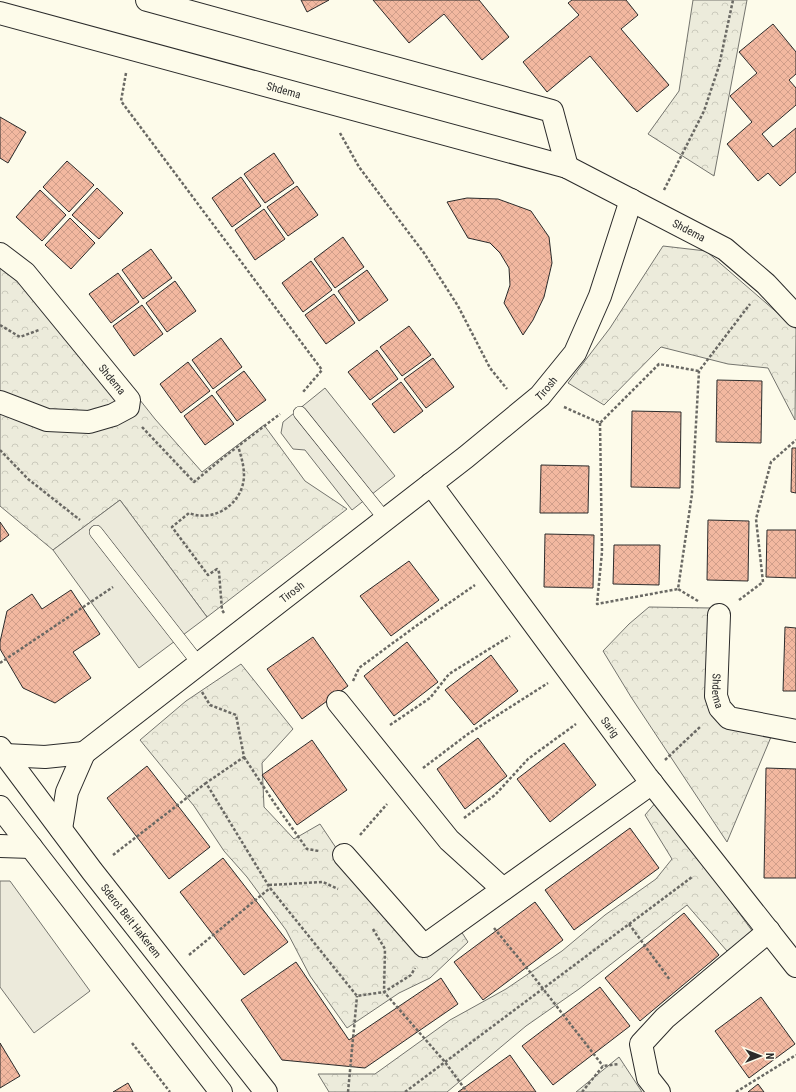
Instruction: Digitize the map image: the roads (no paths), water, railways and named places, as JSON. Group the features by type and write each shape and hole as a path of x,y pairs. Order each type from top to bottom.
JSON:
{"street":[{"path":"147,0 552,111 567,167"},
{"name":"Shdema","path":"0,12 567,167 725,249 766,284 796,316"},
{"name":"Tirosh","path":"84,753 466,457 540,396 575,352 600,296 631,200"},
{"name":"Shdema","path":"0,254 25,274 129,400 128,407 113,415 89,422 47,420 0,402"},
{"name":"Sarig","path":"431,484 650,780 796,966"},
{"name":"Shdema","path":"719,615 716,696 720,708 729,718 796,731"},
{"path":"338,702 449,840 503,889"},
{"path":"3,751 45,757 84,753 67,792 61,829"},
{"name":"Sderot Beit HaKerem","path":"3,751 92,871 266,1092"},
{"path":"344,855 424,946 650,780"},
{"path":"0,807 221,1092"},
{"path":"0,846 31,848"},
{"path":"659,1092 648,1078 642,1044 665,1018 769,931"}],"lane":[{"path":"296,409 385,519"},
{"path":"96,532 130,576 194,668"}]}
